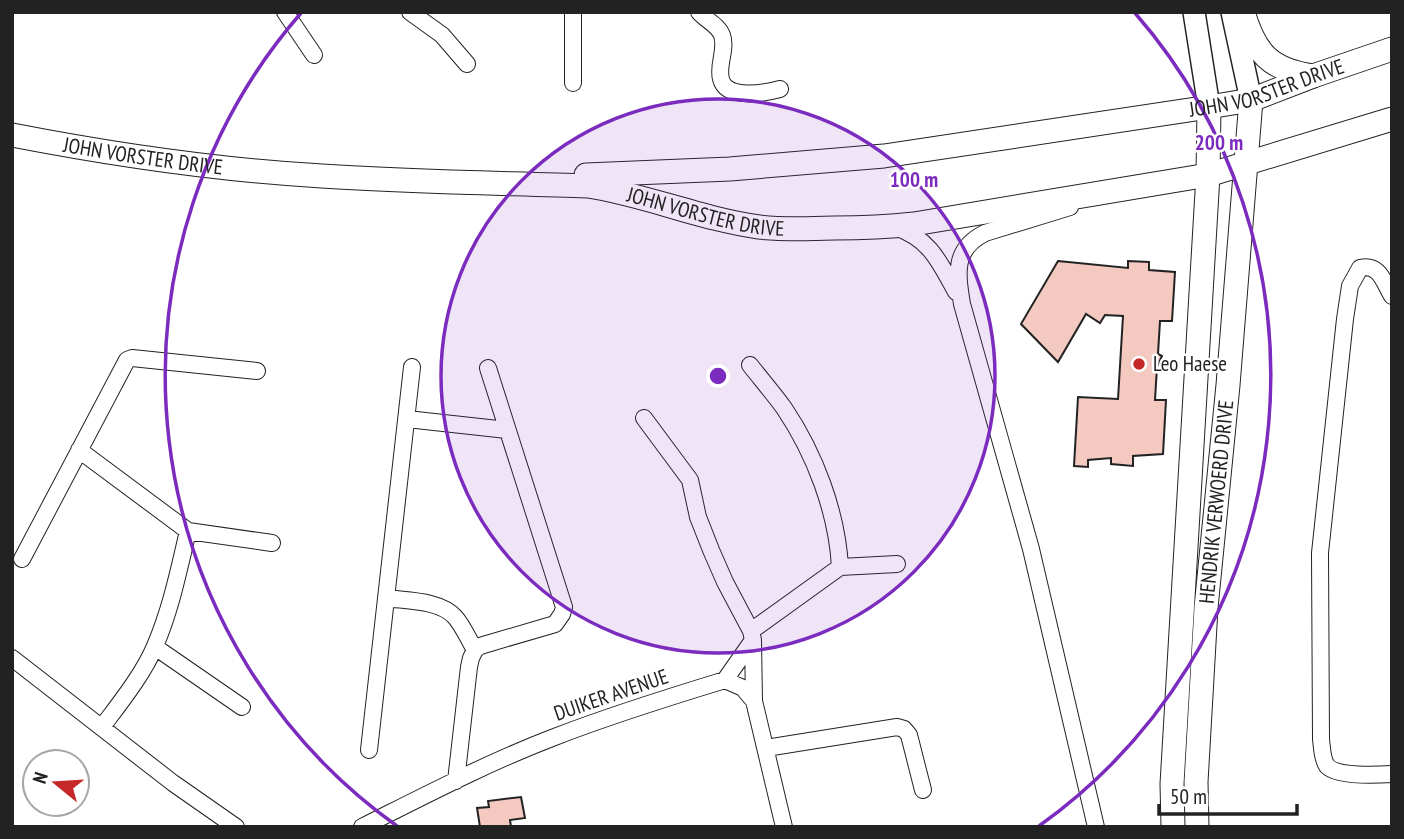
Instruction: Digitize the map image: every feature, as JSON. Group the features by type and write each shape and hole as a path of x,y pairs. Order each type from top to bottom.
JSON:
{"main road":[{"path":"1243,12 1248,30 1263,55 1285,70 1313,76"},
{"name":"JOHN VORSTER DRIVE","path":"12,127 146,149 309,166 422,173 592,176 730,169 884,156 1251,100 1392,50"},
{"name":"HENDRIK VERWOERD DRIVE","path":"1197,827 1196,782 1206,608 1228,385 1251,100"},
{"name":"HENDRIK VERWOERD DRIVE","path":"1173,827 1172,784 1208,175 1209,107"},
{"name":"JOHN VORSTER DRIVE","path":"12,135 143,158 307,175 422,182 588,186 724,220 794,230 893,227 1208,175 1392,119"}],"street":[{"path":"285,12 314,55"},
{"path":"410,12 442,35 467,64"},
{"path":"573,12 573,83"},
{"path":"699,12 721,33 721,80 725,88 752,94 780,89"},
{"name":"HENDRIK VERWOERD DRIVE","path":"1194,12 1209,107"},
{"name":"HENDRIK VERWOERD DRIVE","path":"1233,12 1251,100"},
{"path":"1096,827 1031,549 962,304 958,280 960,258 975,238 1133,188"},
{"path":"893,227 909,232 927,245 962,304"},
{"path":"1392,296 1379,272 1366,267 1360,268 1350,286 1320,562 1321,739 1325,761 1329,768 1344,772 1392,774"},
{"path":"22,559 128,359 257,371"},
{"path":"750,365 783,408 811,456 833,521 839,545 840,567"},
{"path":"369,750 412,367"},
{"path":"456,781 469,667 475,650 491,642 555,624 564,607 488,368"},
{"path":"643,418 690,480 702,528 752,635 754,701 784,827"},
{"path":"407,419 507,430"},
{"path":"79,450 188,531 272,543"},
{"path":"102,727 155,647 174,588 188,531"},
{"path":"754,701 743,688 725,680 752,635 840,567 897,564"},
{"path":"386,598 434,605 445,610 455,617 475,650"},
{"path":"155,647 242,707"},
{"path":"12,658 173,783 236,827"},
{"name":"DUIKER AVENUE","path":"362,827 550,738 634,707 725,680"},
{"path":"766,748 897,727 904,729 909,735 923,790"}],"building":[{"name":"Leo Haese","path":"1058,261 1128,268 1128,261 1149,262 1149,270 1175,272 1172,321 1160,321 1158,354 1162,356 1157,367 1155,400 1166,400 1163,454 1133,456 1133,466 1111,464 1111,458 1088,460 1088,467 1074,466 1078,397 1118,399 1123,316 1105,315 1100,323 1086,314 1058,362 1021,324"},
{"path":"521,797 525,818 510,820 511,827 480,827 477,808 489,807 488,801"}],"place":[{"name":"Leo Haese","path":"1139,364"}]}
